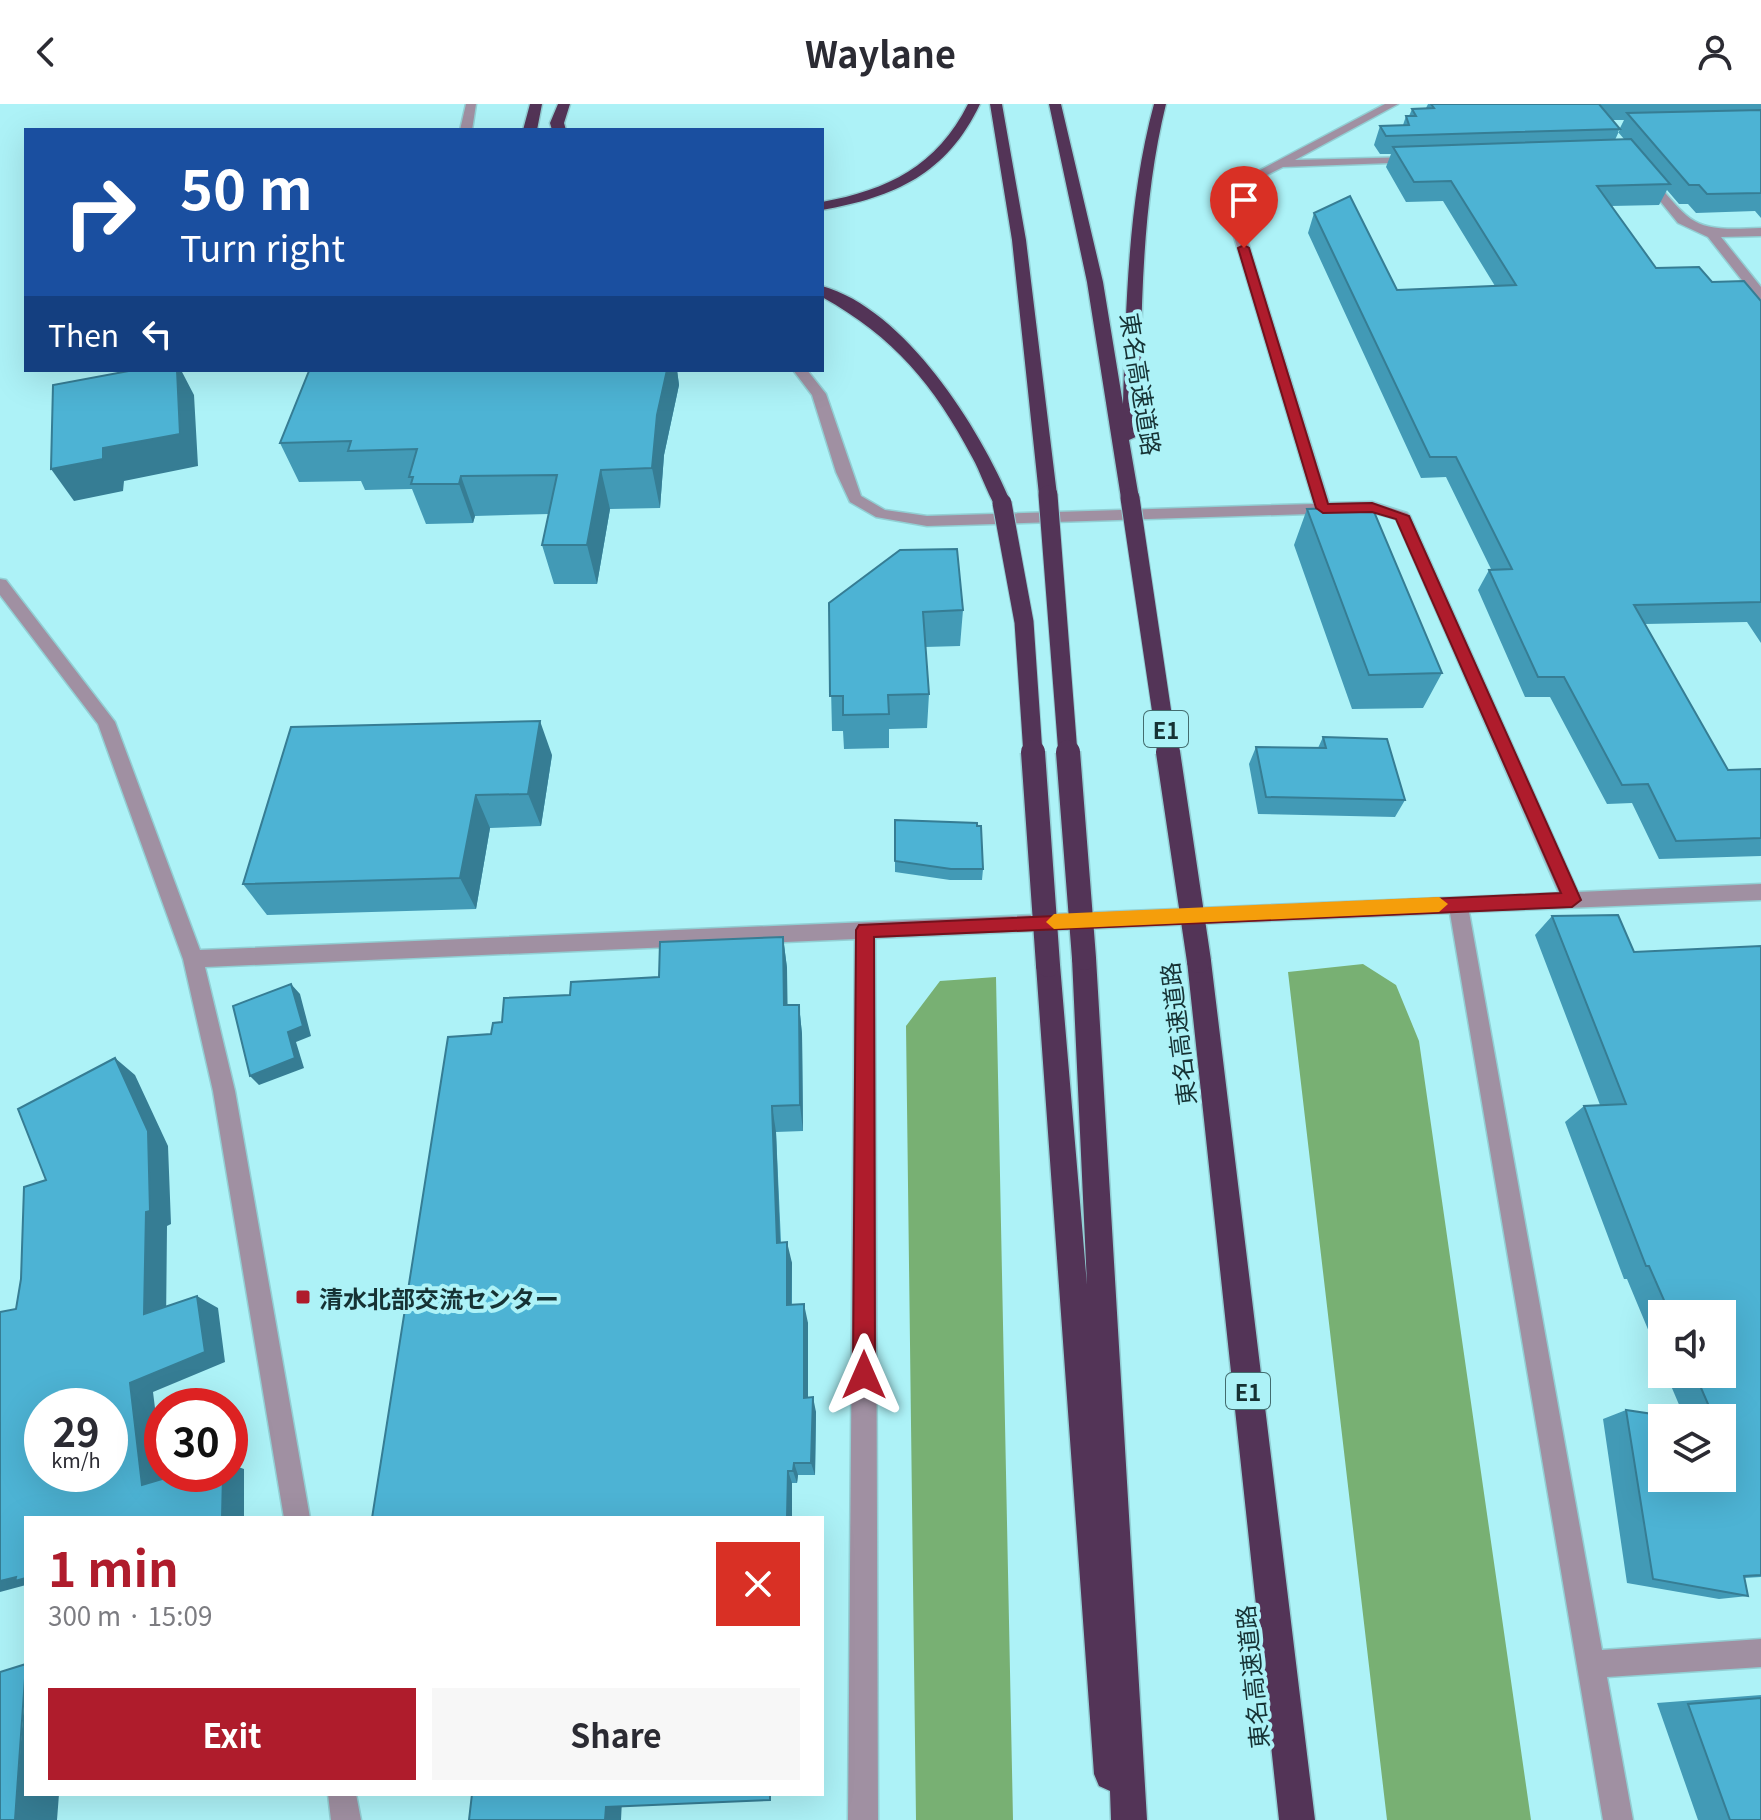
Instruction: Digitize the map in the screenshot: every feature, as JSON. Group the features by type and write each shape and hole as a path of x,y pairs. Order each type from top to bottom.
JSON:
{"highway":[{"path":"530,128 536,104"},
{"path":"558,128 557,123 564,104"},
{"path":"824,206 846,203 891,189 932,165 956,137 974,104"},
{"path":"996,104 1019,240 1048,495 1084,958 1129,1820"},
{"name":"東名高速道路","path":"1055,104 1095,282 1199,961 1297,1820"},
{"path":"1130,498 1133,339 1140,241 1150,140 1160,104"},
{"path":"824,292 881,327 906,351 930,380 990,469 1002,503 1024,622 1115,1820"}],"street":[{"path":"466,128 471,104"},
{"path":"1323,508 1235,220 1235,198 1251,179 1393,104"},
{"path":"1278,165 1420,160"},
{"path":"1635,164 1682,220 1712,234 1761,295"},
{"path":"1712,234 1761,232"},
{"path":"802,372 819,394 843,472 855,499 881,514 927,521 1372,507 1402,516 1572,900"},
{"path":"0,584 106,722 193,959 224,1091 297,1516"},
{"path":"193,959 1761,892"},
{"path":"1458,904 1618,1820"},
{"path":"863,1820 865,930"},
{"path":"1591,1664 1761,1653"},
{"path":"342,1796 346,1820"}],"green space":[{"path":"1363,964 1396,985 1419,1041 1531,1820 1387,1820 1288,972"},
{"path":"996,977 1013,1820 916,1820 906,1026 940,981"}],"building":[{"path":"1431,104 1599,104 1620,129 1386,136 1380,126 1409,125 1406,116 1416,116 1412,109 1434,108"},
{"path":"1761,110 1761,193 1707,194 1699,185 1689,185 1627,113"},
{"path":"1631,139 1670,184 1597,186 1656,268 1699,267 1712,282 1744,281 1761,301 1761,602 1634,605 1728,770 1761,769 1761,838 1676,841 1648,784 1622,785 1564,677 1538,677 1489,570 1512,569 1456,457 1430,457 1314,213 1350,196 1397,290 1516,285 1451,181 1414,182 1393,147"},
{"path":"123,372 177,372 180,434 103,448 103,459 51,469 53,385"},
{"path":"309,372 667,372 657,415 652,468 601,470 587,545 542,545 557,475 461,476 459,484 411,484 413,477 409,477 417,449 348,451 351,441 280,443"},
{"path":"1372,507 1442,673 1369,675 1307,509"},
{"path":"957,549 963,610 923,612 929,694 888,695 889,714 843,715 843,696 830,696 829,603 900,550"},
{"path":"540,721 528,794 476,795 460,878 243,884 291,727"},
{"path":"1323,737 1387,739 1405,800 1266,797 1256,747 1326,748"},
{"path":"895,820 977,823 981,826 983,869 951,869 895,861"},
{"path":"1618,915 1634,952 1761,946 1761,1575 1744,1576 1748,1596 1653,1579 1626,1410 1648,1413 1648,1492 1736,1492 1736,1404 1708,1404 1701,1388 1736,1388 1736,1300 1664,1300 1649,1266 1646,1266 1584,1106 1626,1104 1552,916"},
{"path":"783,937 784,1005 799,1005 800,1105 772,1106 777,1243 787,1242 787,1305 804,1304 804,1398 813,1397 811,1463 794,1463 793,1471 788,1471 787,1516 372,1516 448,1037 491,1034 493,1023 502,1022 504,998 570,995 571,982 659,977 660,942"},
{"path":"291,984 303,1026 288,1032 295,1058 250,1076 233,1006"},
{"path":"115,1058 148,1131 150,1211 146,1212 144,1314 197,1296 205,1352 130,1383 142,1485 144,1492 223,1492 222,1516 24,1516 24,1579 0,1581 0,1312 16,1309 21,1279 24,1187 46,1180 18,1109"},
{"path":"24,1665 15,1820 0,1820 0,1672"},
{"path":"1761,1698 1761,1820 1730,1820 1688,1704"},
{"path":"472,1796 770,1796 770,1800 606,1807 605,1820 469,1820"}],"slow traffic":[{"path":"1054,922 1439,904"}],"place":[{"name":"清水北部交流センター","path":"303,1297"}],"route":[{"path":"864,1375 865,930 1572,900 1402,516 1372,507 1323,508 1244,248"}]}
